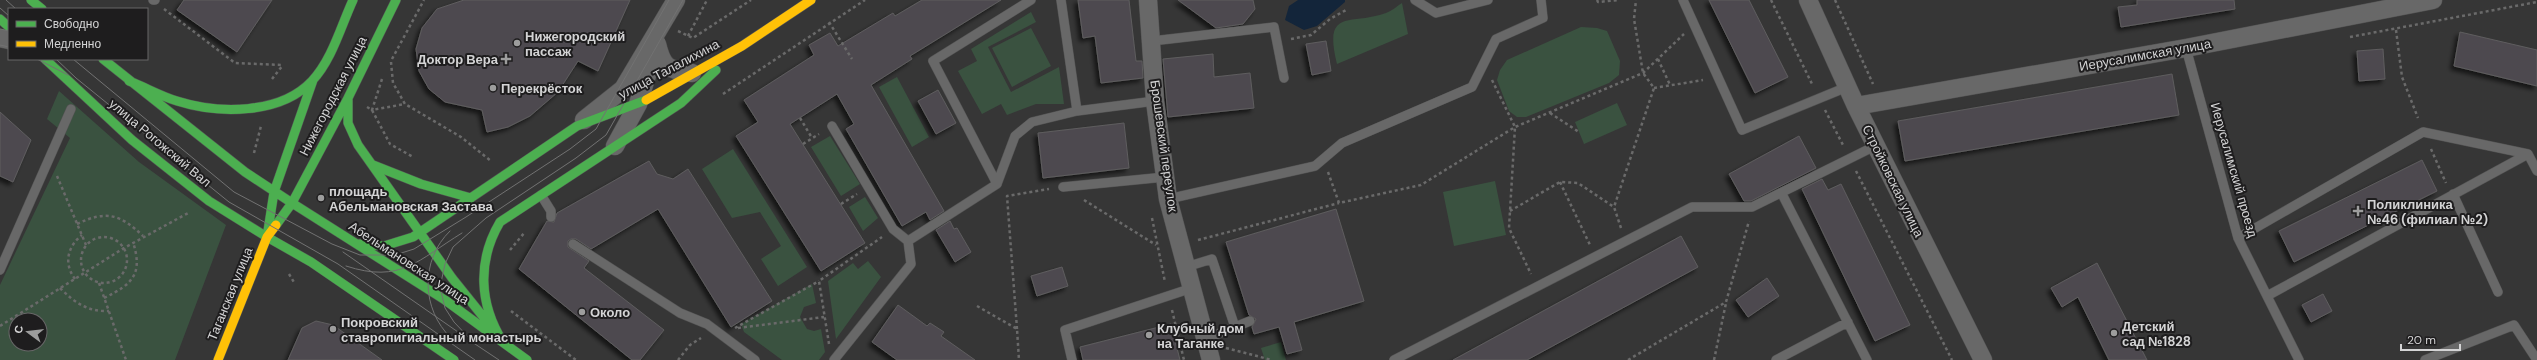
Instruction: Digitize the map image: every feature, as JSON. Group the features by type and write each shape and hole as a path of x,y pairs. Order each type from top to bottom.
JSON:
{"main road":[{"path":"31,0 41,8"},
{"name":"Нижегородская улица","path":"274,192 313,80 353,0"},
{"name":"Нижегородская улица","path":"292,202 348,98 396,0"},
{"name":"улица Талалихина","path":"359,244 386,247 400,244 421,233 577,126 643,97 692,73 742,46 811,0"},
{"path":"0,19 8,26"},
{"name":"улица Талалихина","path":"503,342 490,320 486,304 483,269 486,253 494,231 500,222 671,109 742,46"},
{"name":"улица Рогожский Вал","path":"46,60 132,140 209,201 267,237"},
{"path":"104,60 245,172 274,192 267,237"},
{"path":"129,81 177,101 204,107 236,108 286,101 298,94 313,80"},
{"path":"348,98 346,112 349,130 452,278 503,342"},
{"path":"373,165 410,181 449,194 471,198"},
{"name":"Абельмановская улица","path":"274,192 359,244 527,360"},
{"path":"267,237 292,202"},
{"path":"267,237 311,262 454,360"},
{"name":"Таганская улица","path":"218,360 267,237"}],"street":[{"path":"577,126 623,89 663,25 676,0"},
{"name":"Брошевский переулок","path":"1148,0 1155,101 1168,199 1211,360"},
{"name":"Стройковская улица","path":"1808,0 1856,106 1983,360"},
{"name":"Иерусалимская улица","path":"1856,106 2186,48 2368,6 2433,0"},
{"path":"615,146 643,97 663,25"},
{"path":"657,44 661,60 672,69 692,73"},
{"path":"636,68 643,97 671,109"}],"lane":[{"path":"997,184 933,61 1031,0"},
{"path":"1061,0 1078,111"},
{"path":"1415,0 1436,13 1488,0"},
{"path":"1168,199 1315,166 1342,143 1472,87 1496,39 1543,18 1542,0"},
{"path":"1683,0 1742,130 1847,87"},
{"path":"1152,41 1274,27 1284,78"},
{"name":"Иерусалимский проезд","path":"2186,48 2238,238 2299,360"},
{"path":"908,241 997,184 1015,136 1032,122 1078,111 1155,101"},
{"path":"0,270 71,109"},
{"path":"832,126 893,229 908,241 911,264 834,360"},
{"path":"2238,238 2424,132 2528,154"},
{"path":"1394,360 1692,207 1752,207 1782,194 1876,146"},
{"path":"2528,154 2537,171"},
{"path":"2267,296 2528,154"},
{"path":"1063,187 1165,177"},
{"path":"541,194 551,211 551,217"},
{"path":"1782,194 1867,360"},
{"path":"2452,194 2498,292"},
{"path":"573,244 680,313 715,329 755,360"},
{"path":"1186,267 1212,259 1234,327"},
{"path":"1072,360 1065,330 1192,288"},
{"path":"1206,341 1250,321"},
{"path":"1776,360 1848,322"},
{"path":"2425,360 2514,325 2537,360"}],"path":[{"path":"154,0 235,63 283,65 272,79"},
{"path":"388,68 424,0"},
{"path":"688,36 707,0"},
{"path":"663,25 693,38 751,0"},
{"path":"1597,0 1598,2 1619,0"},
{"path":"1636,0 1634,19 1643,73 1654,88"},
{"path":"1771,0 1952,360"},
{"path":"2452,194 2424,132 2402,77 2396,30 2537,2"},
{"path":"1277,41 1311,35 1334,17 1346,10"},
{"path":"829,22 852,59"},
{"path":"1180,245 1338,203 1421,185 1514,127 1643,73 1694,24"},
{"path":"1658,59 1670,85"},
{"path":"391,62 394,83 405,104 461,137 498,166"},
{"path":"1484,63 1514,127 1509,228 1538,287"},
{"path":"385,74 372,110 405,104"},
{"path":"1654,88 1718,77"},
{"path":"1625,242 1614,207 1654,88"},
{"path":"1550,113 1579,132"},
{"path":"800,118 812,138"},
{"path":"803,144 832,126"},
{"path":"50,158 86,245"},
{"path":"1323,159 1338,203"},
{"path":"1509,212 1560,182 1578,183 1614,207"},
{"path":"1560,182 1596,257"},
{"path":"1018,360 1008,196 1063,187 1156,246"},
{"path":"1714,360 1726,302 1752,207"},
{"path":"0,326 143,236 192,211"},
{"path":"77,224 94,216 110,215 129,222 143,236"},
{"path":"824,317 732,329 819,281 893,229"},
{"path":"75,279 68,264 69,252 74,241 82,235"},
{"path":"105,237 112,239 124,248 127,263 121,277 107,284 99,283 84,273 81,259 86,245 92,240 105,237"},
{"path":"104,298 123,289 135,276 138,259 133,242"},
{"path":"819,281 830,346"},
{"path":"99,283 126,360"},
{"path":"60,288 79,305 93,311 109,311"},
{"path":"1628,360 1726,302"},
{"path":"977,306 1017,329"},
{"path":"678,360 690,345 715,329"},
{"path":"1206,341 1272,360"}],"green space":[{"path":"1402,3 1408,34 1337,64 1334,34 1337,26 1343,22 1373,17 1386,13"},
{"path":"1031,12 1036,22 988,47 1011,92 1059,67 1064,104 1036,104 1007,115 1001,104 982,114 958,71 977,61 971,49"},
{"path":"1581,27 1597,28 1607,31 1620,61 1619,75 1609,83 1526,117 1517,117 1509,111 1497,80 1500,70 1507,60"},
{"path":"1031,28 1051,66 1012,87 992,48"},
{"path":"897,77 929,137 912,147 879,87"},
{"path":"59,91 139,162 226,225 175,360 0,360 0,285 70,138 47,119"},
{"path":"1617,103 1627,125 1584,144 1575,122"},
{"path":"830,136 860,184 841,196 811,147"},
{"path":"733,149 807,267 778,286 761,259 781,246 760,212 732,218 702,169"},
{"path":"1495,181 1506,235 1454,246 1443,192"},
{"path":"865,197 878,218 863,231 849,207"},
{"path":"868,261 881,277 836,339 828,281 853,263 858,269"},
{"path":"812,284 816,303 804,307 800,317 807,329 814,331 821,329 825,352 819,360 782,360 744,332 741,324"},
{"path":"1281,342 1286,360 1265,360 1261,348"}],"water":[{"path":"1298,0 1345,0 1345,2 1317,26 1304,30 1285,20 1289,6"}],"building":[{"path":"184,0 272,0 237,52 177,10"},
{"path":"464,0 630,0 598,71 578,61 558,92 530,116 508,127 487,132 482,110 445,102 429,89 419,71 416,49 422,28 437,9"},
{"path":"922,0 1001,0 910,56 912,59 871,85 944,211 930,220 926,212 902,226 846,129 854,124 837,94 790,124 865,243 821,271 736,136 758,122 744,100 814,55 809,45 830,33 838,46 893,13 895,16"},
{"path":"1078,0 1129,0 1136,61 1142,61 1143,78 1101,83 1095,36 1083,38"},
{"path":"1178,0 1253,0 1255,9 1243,24 1216,28"},
{"path":"1709,0 1749,0 1788,77 1755,93"},
{"path":"2137,0 2234,0 2235,9 2121,27 2118,7 2137,5"},
{"path":"2460,32 2537,50 2537,86 2454,66"},
{"path":"1326,41 1331,71 1312,75 1306,44"},
{"path":"2383,49 2385,79 2359,81 2357,51"},
{"path":"1213,54 1214,77 1250,73 1254,108 1168,117 1163,59"},
{"path":"2172,74 2179,115 1905,161 1898,121"},
{"path":"938,90 956,123 936,134 918,101"},
{"path":"0,112 31,140 13,182 0,176"},
{"path":"1124,123 1129,168 1043,178 1038,133"},
{"path":"1799,136 1816,168 1751,201 1744,201 1729,174"},
{"name":"Поликлиника №46 (филиал №2)","path":"2422,160 2437,191 2294,262 2279,231"},
{"path":"649,161 657,174 673,179 688,169 772,301 731,327 658,209 591,249 576,239 571,239 568,241 568,247 589,261 584,268 664,330 640,360 632,360 519,269 547,221 554,222 557,213"},
{"path":"1822,179 1828,190 1841,184 1910,325 1875,341 1802,189"},
{"path":"1336,209 1364,301 1294,322 1302,350 1287,354 1279,327 1254,334 1252,327 1256,319 1249,315 1226,242"},
{"path":"950,221 954,229 957,228 971,252 955,262 936,230"},
{"path":"1681,236 1698,267 1527,360 1453,360"},
{"name":"Детский сад №1828","path":"2097,263 2147,360 2109,360 2078,297 2062,307 2051,288"},
{"path":"1062,267 1068,286 1037,296 1031,276"},
{"path":"1767,278 1779,296 1748,317 1736,300"},
{"path":"2323,294 2332,311 2311,322 2302,305"},
{"path":"898,305 927,326 930,323 944,332 941,336 975,360 897,360 872,342"},
{"path":"316,321 333,325 382,360 288,360 302,328"},
{"name":"Клубный дом на Таганке","path":"1171,324 1180,360 1083,360 1080,347"}],"tram line":[{"path":"6,0 15,8"},
{"path":"74,60 234,192 332,244 360,255 395,255 414,249 466,217 570,149 596,129 669,0"},
{"path":"473,342 454,322 445,308 440,287 445,264 453,247 486,218 576,158 606,135 683,0"},
{"path":"0,8 8,15"},
{"path":"0,29 8,31"},
{"path":"0,45 8,47"},
{"path":"39,60 68,75"},
{"path":"57,60 76,78 229,202 338,264 475,360"},
{"path":"450,231 440,243 433,256 429,270 428,284 434,313 441,326 451,338"},
{"path":"346,266 365,271 395,271 420,260 462,233"},
{"path":"343,252 458,332"},
{"path":"469,340 499,360"}],"traffic: fast":[{"path":"31,0 41,8"},
{"path":"129,81 171,99 211,108 248,109 266,106 283,100 299,92 319,73 331,53 353,0"},
{"path":"276,225 292,203 348,98 396,0"},
{"path":"0,19 8,26"},
{"path":"46,60 132,140 209,201 267,237"},
{"path":"104,60 245,172 292,203"},
{"path":"503,342 489,313 485,298 484,282 487,252 500,222 681,103 716,70"},
{"path":"313,80 274,192 267,237 311,262 454,360"},
{"path":"348,98 348,123 358,145 452,278 489,324"},
{"path":"359,244 384,246 413,237 577,126 646,100"},
{"path":"373,165 421,184 471,198"},
{"path":"292,203 445,300 527,360"}],"traffic: slow":[{"path":"646,100 742,46 811,0"},
{"path":"218,360 267,237 276,225"}],"place":[{"name":"Нижегородский пассаж","path":"517,43"},
{"name":"Доктор Вера","path":"506,59"},
{"name":"Перекрёсток","path":"493,88"},
{"name":"площадь Абельмановская Застава","path":"321,198"},
{"name":"Поликлиника №46 (филиал №2)","path":"2358,211"},
{"name":"Около","path":"582,312"},
{"name":"Покровский ставропигиальный монастырь","path":"333,329"},
{"name":"Детский сад №1828","path":"2114,333"},
{"name":"Клубный дом на Таганке","path":"1149,335"}]}
